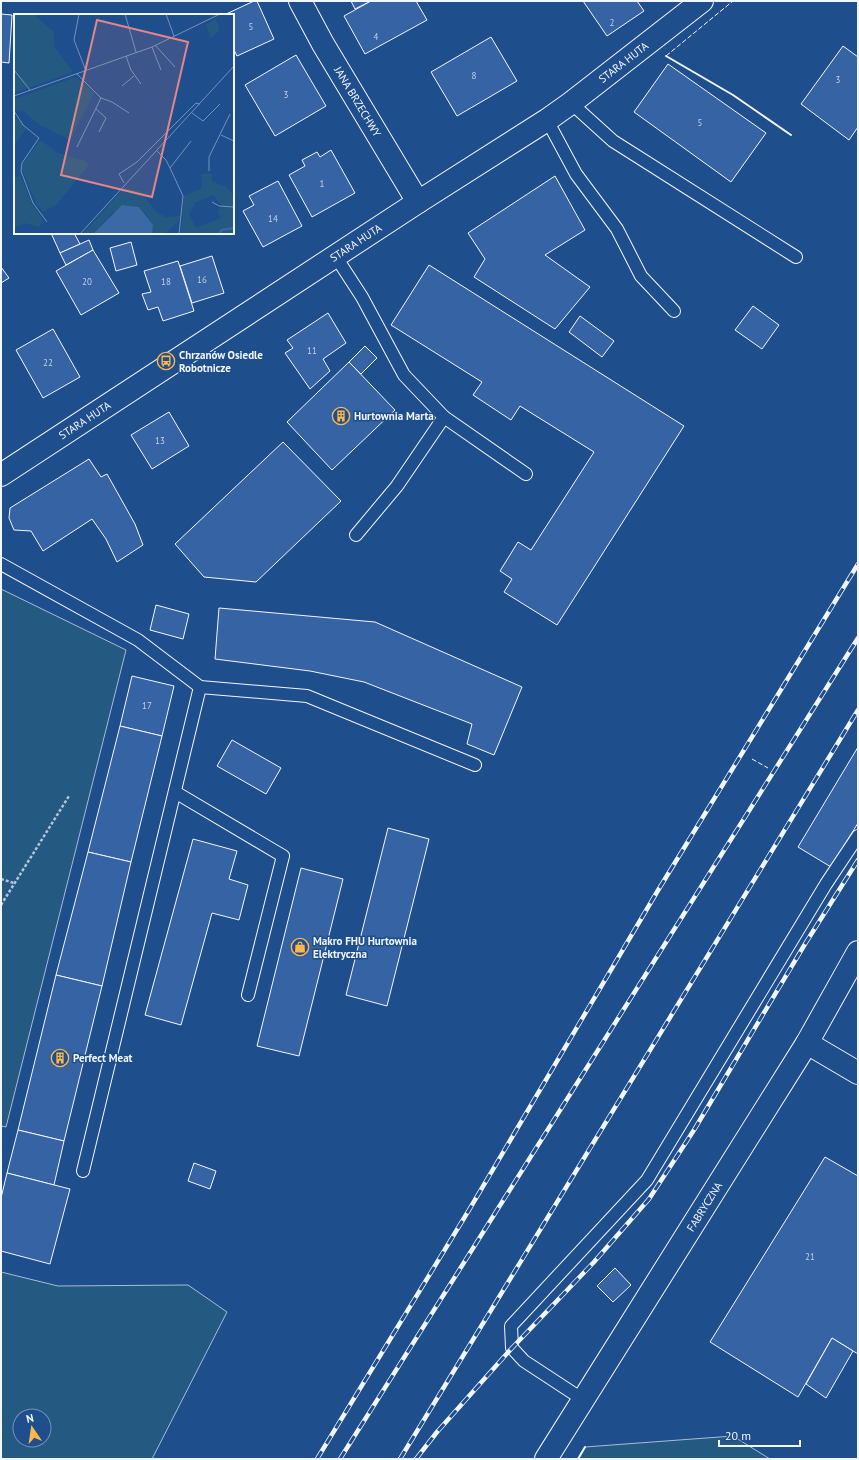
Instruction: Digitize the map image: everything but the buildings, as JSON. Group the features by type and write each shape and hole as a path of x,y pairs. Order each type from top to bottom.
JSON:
{"street":[{"name":"JANA BRZECHWY","path":"300,1 323,44 418,202"},
{"name":"STARA HUTA","path":"4,467 336,257 418,202 547,120 702,1"},
{"name":"FABRYCZNA","path":"546,1459 582,1399 807,1043 858,952"},
{"path":"807,1043 858,1073"}],"lane":[{"path":"571,103 613,141 796,256"},
{"path":"547,120 576,174 617,229 641,276 674,311"},
{"path":"336,257 362,297 404,375 444,417 526,474"},
{"path":"356,535 397,486 444,417"},
{"path":"1,564 138,640 200,687 307,696 475,764"},
{"path":"83,1171 200,687"},
{"path":"175,792 283,856 248,995"},
{"path":"582,1399 524,1361 512,1348 511,1326 647,1180 826,884 858,836"}],"path":[{"path":"1,905 69,796"},
{"path":"1,879 14,883"}],"shaded area":[{"path":"1,589 126,650 6,1127 1,1126"},
{"path":"1,1272 58,1286 188,1285 227,1312 152,1459 1,1459"},
{"path":"733,1436 770,1459 578,1459 585,1447"}],"railway":[{"path":"317,1459 469,1210 657,892 858,564"},
{"path":"340,1459 858,638"},
{"path":"400,1459 858,710"},
{"path":"416,1459 437,1432 512,1348 594,1262 649,1199 694,1130 805,944 858,860"}],"fence":[{"path":"666,56 733,1"},
{"path":"752,759 768,768"}],"wall":[{"path":"666,56 733,95 791,135"},
{"path":"578,1459 585,1447"}],"place":[{"name":"Chrzanów Osiedle Robotnicze","path":"166,361"},
{"name":"Hurtownia Marta","path":"341,416"},
{"name":"Makro FHU Hurtownia Elektryczna","path":"300,947"},
{"name":"Perfect Meat","path":"60,1058"}]}
